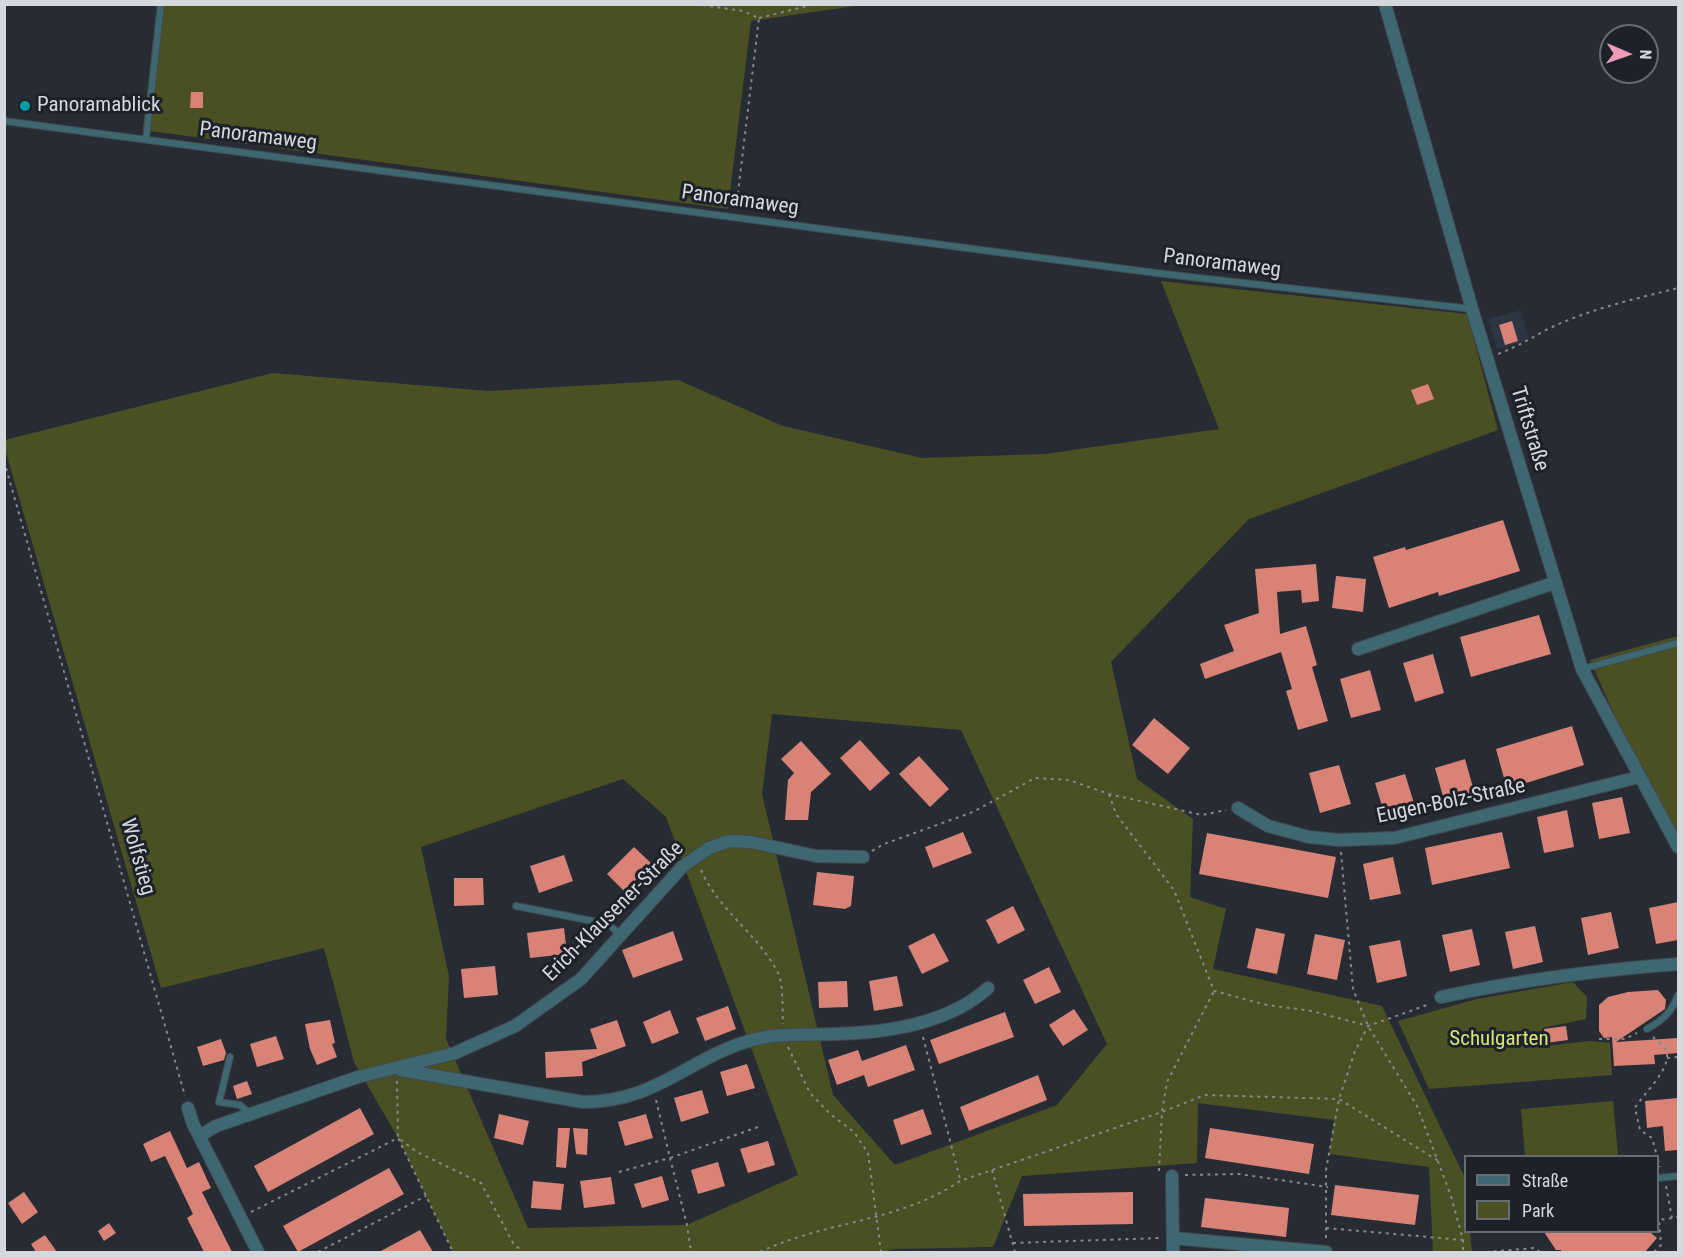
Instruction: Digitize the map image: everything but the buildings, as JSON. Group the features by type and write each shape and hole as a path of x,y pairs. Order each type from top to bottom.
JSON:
{"street":[{"name":"Triftstraße","path":"1385,4 1472,309 1582,669 1678,847"},
{"path":"1358,649 1554,583"},
{"name":"Eugen-Bolz-Straße","path":"1238,808 1268,826 1309,837 1339,840 1394,838 1639,777"},
{"name":"Erich-Klausener-Straße","path":"201,1135 216,1126 358,1077 396,1070 455,1053 515,1026 581,979 682,867 709,848 729,842 751,842 816,856 863,857"},
{"path":"1441,997 1514,981 1584,971 1678,964"},
{"path":"396,1070 583,1102 625,1097 653,1089 728,1048 754,1039 784,1035 856,1033 920,1022 971,1003 988,988"},
{"path":"188,1108 193,1124 201,1135 258,1252"},
{"path":"1172,1176 1173,1252"},
{"path":"1173,1238 1326,1252"}],"lane":[{"path":"146,139 161,4"},
{"name":"Panoramaweg","path":"4,122 736,216 1156,273 1472,309"},
{"path":"1582,669 1678,643"},
{"path":"516,906 608,924 620,934"},
{"path":"1647,1029 1662,1021 1673,1008 1678,995"},
{"path":"230,1057 219,1102 240,1105 250,1114"},
{"path":"1659,1178 1678,1176"}],"path":[{"path":"695,4 743,11 759,18 815,4"},
{"path":"736,216 759,18"},
{"path":"1487,358 1523,345 1549,329 1595,311 1678,288"},
{"name":"Wolfstieg","path":"4,461 188,1108"},
{"path":"863,857 884,844 974,812 1035,778 1069,780 1109,794 1202,815 1238,808"},
{"path":"1109,794 1116,814 1174,890 1214,991"},
{"path":"1339,840 1353,989 1368,1026 1417,1106 1440,1162 1464,1240 1464,1252"},
{"path":"695,856 706,880 731,917 757,943 778,975 784,1035 791,1058 810,1093 830,1114 854,1132 868,1153 881,1252"},
{"path":"1214,991 1268,1005 1312,1011 1368,1026 1426,1007 1441,997"},
{"path":"1214,991 1198,1017 1167,1082 1162,1112 1158,1171 1172,1176 1239,1173 1328,1187"},
{"path":"920,1022 960,1181"},
{"path":"1326,1252 1328,1187 1326,1170 1339,1099 1355,1051 1368,1026"},
{"path":"1599,1039 1625,1039 1647,1029 1666,1051 1666,1058 1657,1081 1635,1108 1640,1130 1653,1138 1656,1155"},
{"path":"1666,1058 1678,1057"},
{"path":"396,1070 398,1138 453,1252"},
{"path":"653,1089 687,1225 691,1252"},
{"path":"760,1252 800,1236 876,1217 937,1196 960,1181 1205,1095 1339,1099 1440,1162"},
{"path":"619,1172 670,1158 758,1128"},
{"path":"241,1217 398,1138"},
{"path":"398,1138 417,1152 481,1183 513,1243 523,1252"},
{"path":"992,1170 1015,1252"},
{"path":"1666,1192 1672,1218"},
{"path":"318,1252 426,1196"},
{"path":"1654,1252 1661,1245 1659,1220 1678,1217"},
{"path":"1326,1228 1464,1240"},
{"path":"1013,1243 1173,1238"},
{"path":"1532,1252 1535,1248"},
{"path":"1486,1252 1535,1248 1540,1252"}],"shaded area":[{"path":"1521,310 1529,340 1497,349 1488,319"}],"green space":[{"path":"157,5 862,5 751,21 728,209 143,130"},
{"path":"1161,281 1467,314 1498,430 1249,519 1111,662 1137,779 1193,819 1190,897 1226,909 1213,969 1382,1006 1464,1176 1464,1233 1470,1233 1472,1252 1433,1252 1429,1167 1329,1154 1334,1120 1198,1103 1197,1163 1022,1176 993,1247 894,1249 882,1252 453,1252 398,1138 354,1062 324,948 161,988 5,449 5,440 273,373 489,391 678,380 783,426 922,458 1045,454 1219,429","holes":["772,714 961,730 1107,1044 1057,1105 895,1165 833,1095 762,794","623,779 666,817 798,1175 687,1225 528,1228 446,1039 449,976 421,847"]},
{"path":"1678,636 1678,838 1641,775 1590,660"},
{"name":"Schulgarten","path":"1573,982 1587,997 1586,1019 1542,1028 1544,1046 1590,1041 1610,1043 1612,1075 1429,1089 1398,1021 1477,999"},
{"path":"1613,1101 1618,1155 1525,1155 1521,1109"}],"place":[{"name":"Panoramablick","path":"25,106"}]}
